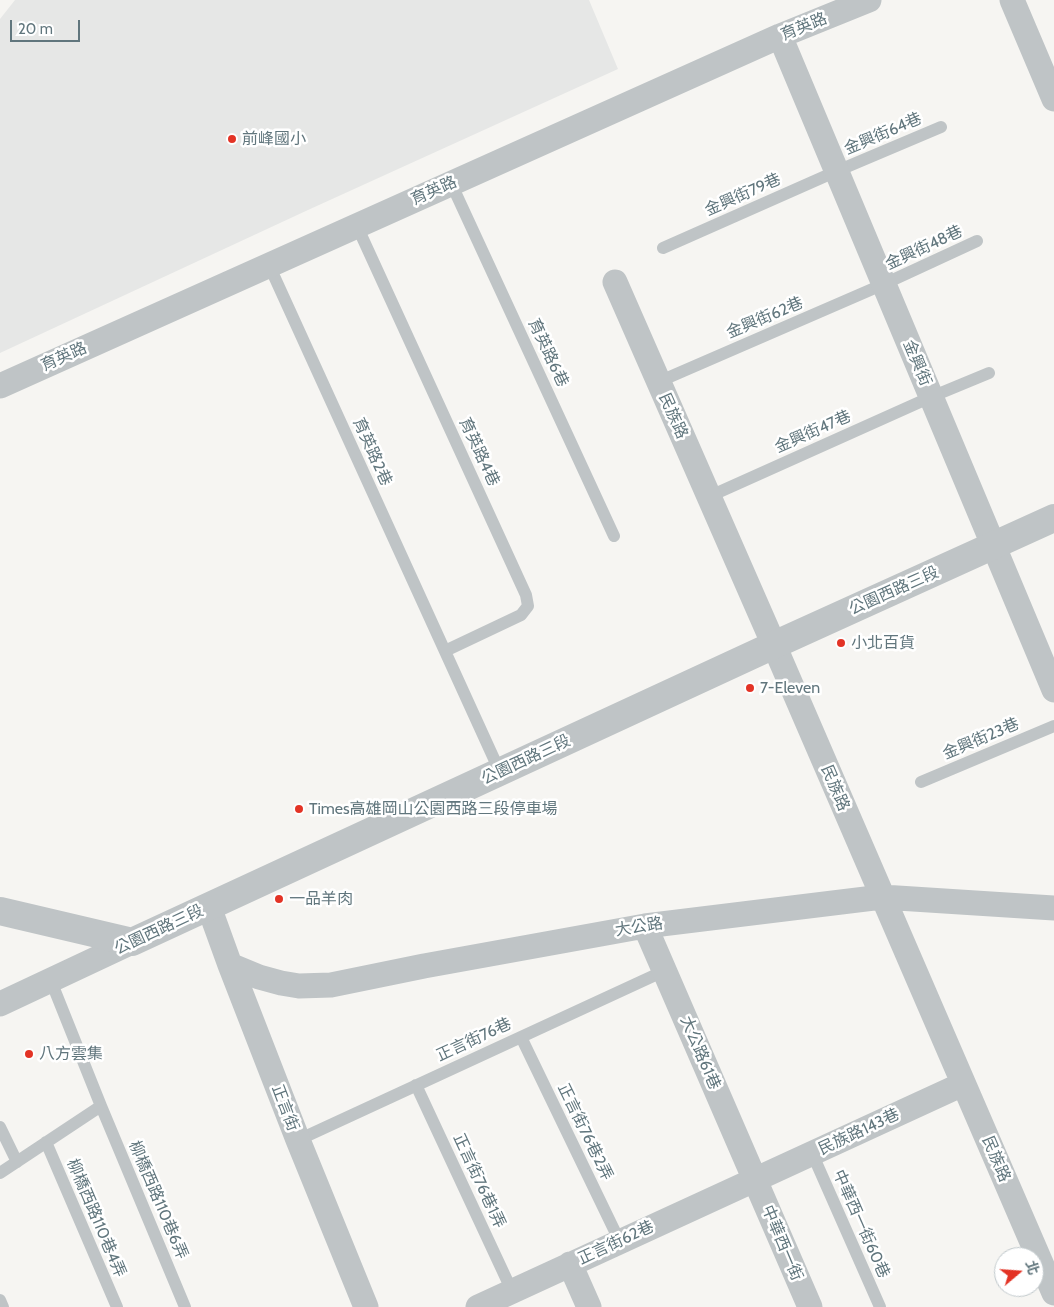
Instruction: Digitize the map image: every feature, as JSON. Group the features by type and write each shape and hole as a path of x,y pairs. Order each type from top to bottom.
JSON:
{"street":[{"name":"育英路","path":"0,386 780,36 869,0"},
{"path":"1012,0 1054,99"},
{"name":"金興街","path":"780,36 994,546 1049,664 1054,690"},
{"name":"民族路","path":"615,282 1054,1293"},
{"name":"公園西路三段","path":"0,1004 1054,518"},
{"name":"大公路","path":"230,966 282,983 299,986 331,985 645,926 882,897 1054,908"},
{"name":"正言街","path":"209,907 298,1140 366,1307"},
{"path":"0,910 132,942"},
{"name":"大公路61巷","path":"645,926 755,1180"},
{"name":"民族路143巷","path":"755,1180 963,1084"},
{"name":"正言街62巷","path":"478,1307 755,1180"},
{"name":"中華西一街","path":"755,1180 810,1307"},
{"path":"570,1264 589,1307"}],"lane":[{"name":"金興街64巷","path":"837,171 941,127"},
{"name":"金興街79巷","path":"663,248 837,171"},
{"name":"育英路6巷","path":"451,183 614,536"},
{"name":"育英路4巷","path":"357,226 526,595 528,606 521,615 445,652"},
{"name":"金興街48巷","path":"884,284 978,241"},
{"name":"育英路2巷","path":"269,265 500,772"},
{"name":"金興街62巷","path":"658,382 884,284"},
{"name":"金興街47巷","path":"708,496 989,373"},
{"name":"金興街23巷","path":"922,782 1054,726"},
{"name":"正言街76巷","path":"298,1140 664,971"},
{"name":"柳橋西路110巷6弄","path":"51,981 185,1307"},
{"name":"正言街76巷2弄","path":"521,1036 620,1242"},
{"name":"正言街76巷1弄","path":"416,1085 512,1291"},
{"path":"0,1173 101,1106"},
{"path":"0,1127 17,1162"},
{"name":"柳橋西路110巷4弄","path":"46,1142 117,1307"},
{"name":"中華西一街60巷","path":"812,1154 880,1307"},
{"path":"0,1300 3,1307"}],"shaded area":[{"name":"前峰國小","path":"15,0 589,0 618,69 0,353 0,19"}],"place":[{"name":"前峰國小","path":"232,139"},
{"name":"小北百貨","path":"841,643"},
{"name":"7-Eleven","path":"750,688"},
{"name":"Times高雄岡山公園西路三段停車場","path":"299,809"},
{"name":"一品羊肉","path":"279,899"},
{"name":"八方雲集","path":"29,1054"}]}
